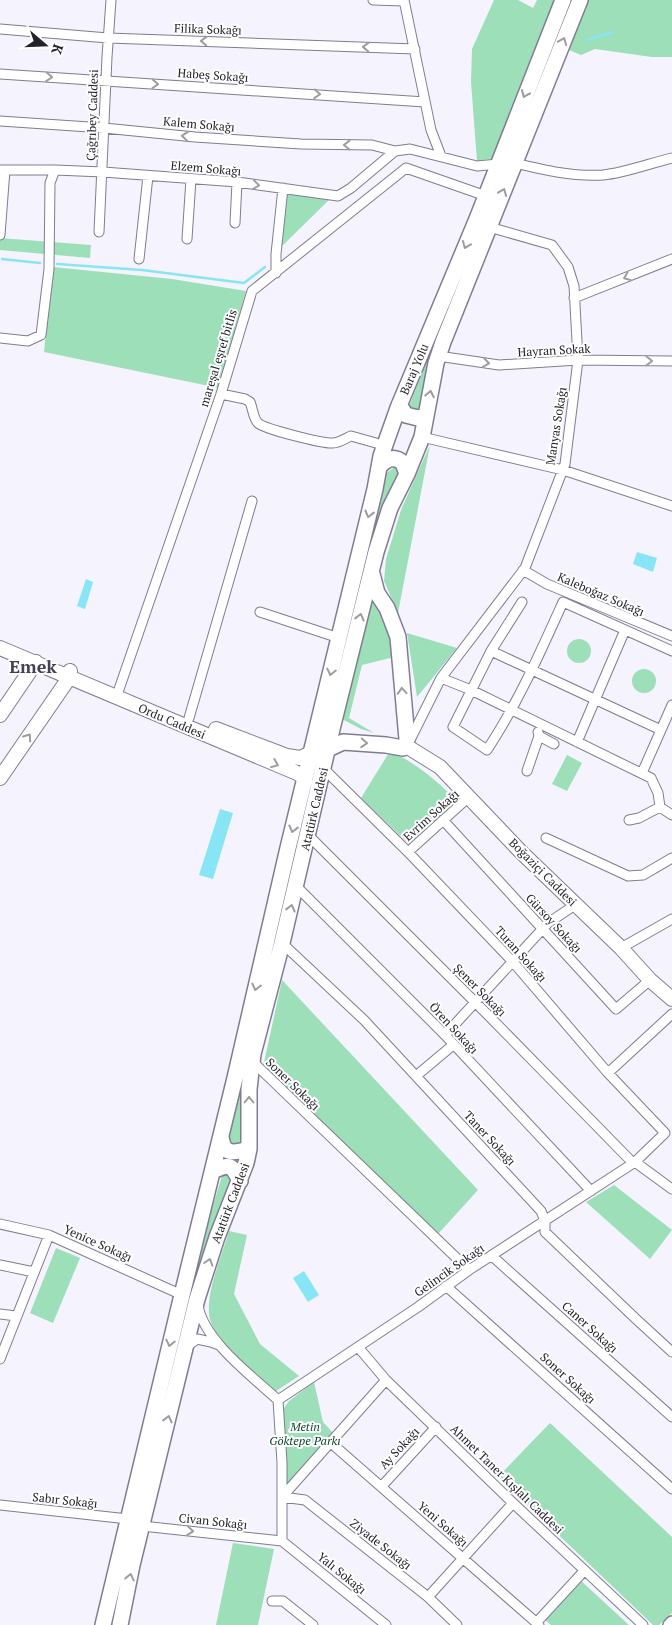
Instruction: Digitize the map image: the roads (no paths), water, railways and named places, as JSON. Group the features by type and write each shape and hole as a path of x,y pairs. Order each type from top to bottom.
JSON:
{"main road":[{"name":"Baraj Yolu","path":"311,753 375,490 383,448 399,404 486,196 563,0"},
{"name":"Baraj Yolu","path":"328,750 372,571 390,508 407,474 422,437 438,356 580,0"},
{"path":"399,404 406,415 418,418 425,417"},
{"path":"379,467 387,459 393,458 403,463 407,474"},
{"path":"328,750 343,742 386,745 408,744 398,637 387,608 377,593 372,571"},
{"name":"Ordu Caddesi","path":"0,648 118,694 189,718 281,755 300,758 311,753"},
{"path":"0,715 36,662"},
{"path":"0,778 69,675"},
{"name":"Ordu Caddesi","path":"118,694 297,773 302,776 305,782"},
{"name":"Boğaziçi Caddesi","path":"408,744 440,768 470,796 521,852 621,948 650,980 672,999"},
{"name":"Atatürk Caddesi","path":"103,1625 135,1523 197,1299 217,1237 240,1181 249,1149 249,1090 252,1061 328,750"},
{"name":"Atatürk Caddesi","path":"120,1625 135,1523 182,1295 311,753"},
{"path":"221,1136 222,1144 229,1152 249,1149"},
{"path":"213,1170 230,1166 234,1168 240,1181"}],"street":[{"name":"Çağrıbey Caddesi","path":"99,232 111,0"},
{"path":"373,0 404,0 430,130 441,156"},
{"name":"Filika Sokağı","path":"0,30 108,38 415,49"},
{"name":"Habeş Sokağı","path":"0,74 425,102"},
{"name":"Kalem Sokağı","path":"0,121 301,144 372,145 395,151 410,149 477,166 498,164"},
{"name":"Elzem Sokağı","path":"2,170 102,172 237,182 338,196 351,188 395,151"},
{"path":"514,163 552,172 606,175 672,158"},
{"name":"mareşal eşref bitlis","path":"118,694 221,394 252,291 406,168 486,196"},
{"path":"0,235 2,170"},
{"path":"0,338 28,341 41,335 49,269 50,182 55,170"},
{"path":"139,259 148,176"},
{"path":"187,239 192,179"},
{"path":"235,223 237,182"},
{"path":"276,273 283,188"},
{"name":"Manyas Sokağı","path":"408,744 441,678 523,570 565,464 578,360 574,286 568,267 552,245 489,227"},
{"path":"574,298 672,259"},
{"name":"Hayran Sokak","path":"438,356 499,365 578,360 672,361"},
{"path":"221,394 245,399 250,402 260,426 322,442 335,443 351,436 376,443"},
{"path":"422,437 562,470 672,506"},
{"path":"189,718 252,501"},
{"name":"Kaleboğaz Sokağı","path":"523,570 547,584 672,636"},
{"path":"522,602 491,651 452,727 487,750 532,670 562,602 672,651"},
{"path":"260,612 339,638"},
{"path":"577,742 626,630"},
{"path":"491,651 660,730"},
{"path":"441,678 471,690 651,778 658,794 660,807 672,815"},
{"path":"642,773 672,704"},
{"path":"526,771 539,736 536,722"},
{"path":"539,736 554,744"},
{"name":"Turan Sokağı","path":"323,768 408,852 513,962 608,1073 665,1133 634,1163"},
{"name":"Evrim Sokağı","path":"408,852 470,796"},
{"path":"629,820 639,818 660,807"},
{"name":"Gürsoy Sokağı","path":"443,820 616,1009 650,980"},
{"name":"Şener Sokağı","path":"308,835 634,1163 672,1189"},
{"path":"546,838 628,876 643,875 672,858"},
{"name":"Ören Sokağı","path":"296,886 445,1035 591,1191"},
{"path":"445,1035 548,924 575,905"},
{"path":"621,948 672,919"},
{"name":"Taner Sokağı","path":"282,943 364,1020 540,1211 545,1221 545,1232 672,1352"},
{"path":"608,1073 672,1014"},
{"path":"416,1076 453,1045"},
{"name":"Soner Sokağı","path":"252,1061 469,1270"},
{"name":"Gelincik Sokağı","path":"278,1400 469,1270 634,1163"},
{"name":"Yenice Sokağı","path":"0,1224 49,1235 182,1295"},
{"path":"0,1358 49,1235"},
{"name":"Caner Sokağı","path":"492,1256 672,1417"},
{"path":"0,1265 34,1272"},
{"name":"Soner Sokağı","path":"446,1286 672,1489"},
{"path":"197,1299 204,1323 220,1346 278,1400 282,1541"},
{"path":"0,1314 16,1316"},
{"path":"184,1349 197,1339 220,1346"},
{"name":"Ahmet Taner Kışlalı Caddesi","path":"358,1347 386,1380 584,1571 644,1625"},
{"path":"282,1497 386,1380"},
{"name":"Ay Sokağı","path":"382,1486 436,1427"},
{"name":"Yeni Sokağı","path":"330,1442 538,1624"},
{"name":"Ziyade Sokağı","path":"282,1497 305,1500 428,1597 457,1625"},
{"path":"428,1597 513,1503"},
{"name":"Sabır Sokağı","path":"0,1506 135,1523"},
{"name":"Civan Sokağı","path":"135,1523 282,1541"},
{"name":"Yalı Sokağı","path":"282,1541 386,1625"},
{"path":"538,1624 584,1571"},
{"path":"272,1601 283,1601 313,1625"},
{"path":"669,1625 672,1622"}],"water":[{"path":"637,552 657,558 653,572 633,564"},
{"path":"86,579 93,582 85,609 77,606"},
{"path":"220,809 233,813 213,879 199,875"},
{"path":"304,1271 319,1295 308,1302 293,1278"}],"waterway":[{"path":"586,40 613,32"},
{"path":"2,259 40,263"},
{"path":"57,264 142,270 244,283 265,267"}],"district":[{"name":"Emek","path":"33,666"}],"park label":[{"name":"Metin Göktepe Parkı","path":"305,1433"}]}
